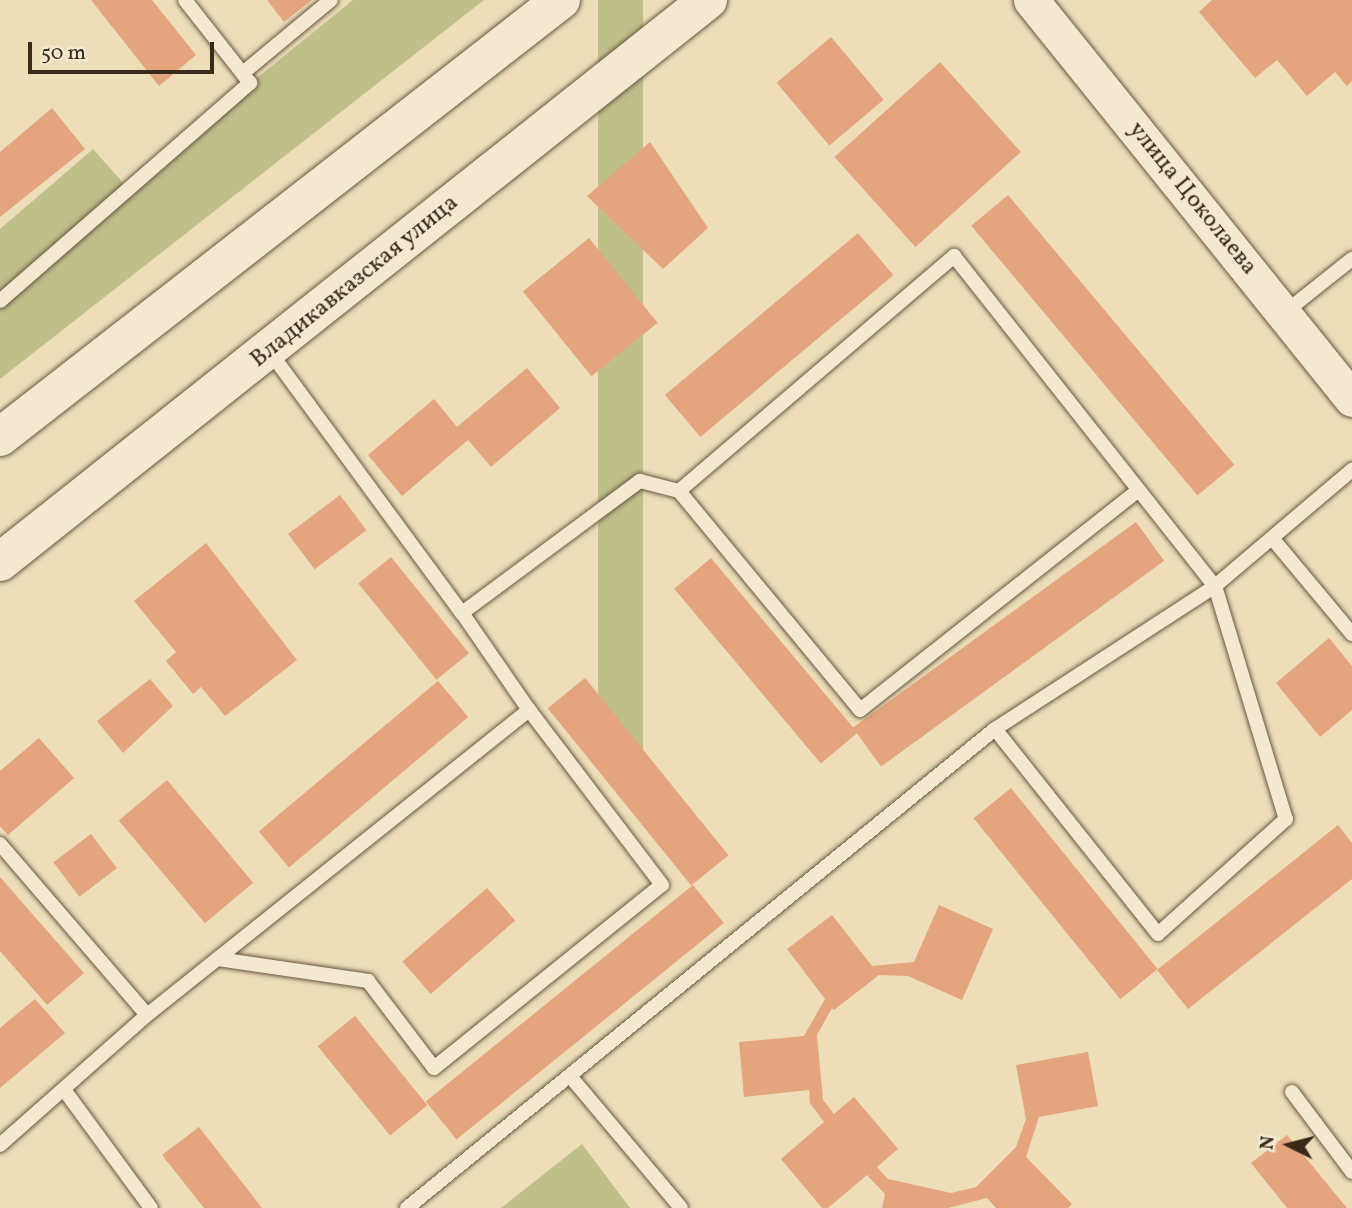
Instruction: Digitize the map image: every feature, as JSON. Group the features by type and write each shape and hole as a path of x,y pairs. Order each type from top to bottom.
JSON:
{"main road":[{"path":"0,437 561,0"},
{"name":"Владикавказская улица","path":"0,562 708,0"}],"street":[{"name":"улица Цоколаева","path":"1031,0 1352,399"}],"lane":[{"path":"0,301 250,83 185,0"},
{"path":"243,73 331,0"},
{"path":"679,491 954,256 1216,586 1286,819 1158,934 995,729"},
{"path":"1284,313 1352,259"},
{"path":"218,959 368,981 434,1068 662,885 529,710 462,613 269,351"},
{"path":"407,1208 995,729 1216,586 1352,470"},
{"path":"462,613 640,481 679,491 860,710 1139,490"},
{"path":"1272,538 1352,634"},
{"path":"0,1145 65,1091 148,1015 529,710"},
{"path":"0,844 148,1015"},
{"path":"570,1076 681,1208"},
{"path":"65,1091 151,1208"},
{"path":"1292,1092 1352,1171"}],"green space":[{"path":"353,0 484,0 0,379 0,229 93,149 125,185"},
{"path":"598,0 643,0 643,766 598,766"},
{"path":"582,1144 630,1208 501,1208"}],"building":[{"path":"91,0 152,0 196,55 159,86"},
{"path":"267,0 312,0 284,22"},
{"path":"1212,0 1352,0 1352,81 1347,86 1335,72 1307,96 1277,60 1255,78 1199,12"},
{"path":"831,37 884,100 829,145 777,83"},
{"path":"940,62 1021,152 915,247 834,157"},
{"path":"52,108 85,149 0,217 0,152"},
{"path":"650,142 708,228 663,269 587,196"},
{"path":"1008,195 1234,465 1197,496 971,226"},
{"path":"858,233 893,275 700,437 665,395"},
{"path":"589,238 658,323 592,376 523,291"},
{"path":"527,368 560,408 491,467 468,440 402,496 368,455 434,399 457,427"},
{"path":"340,495 366,530 315,569 288,534"},
{"path":"1136,522 1164,561 881,767 853,728"},
{"path":"206,543 297,660 225,716 201,687 193,694 166,661 176,652 134,601"},
{"path":"391,557 469,653 436,680 358,583"},
{"path":"711,558 858,733 821,764 674,589"},
{"path":"1329,638 1352,666 1352,710 1320,737 1276,683"},
{"path":"585,678 728,855 691,885 548,708"},
{"path":"150,679 173,706 123,753 97,721"},
{"path":"438,681 468,717 289,867 259,831"},
{"path":"39,738 74,778 8,835 0,826 0,771"},
{"path":"167,780 253,883 205,923 119,820"},
{"path":"1011,788 1158,969 1120,999 974,818"},
{"path":"1338,825 1352,843 1352,879 1188,1009 1157,970"},
{"path":"91,834 117,868 79,897 53,862"},
{"path":"0,877 84,973 47,1005 0,951"},
{"path":"693,885 724,923 456,1140 426,1101"},
{"path":"487,888 515,920 431,994 402,961"},
{"path":"939,905 993,929 962,1000 908,976 879,975 834,1010 832,1008 817,1035 823,1100 834,1114 854,1097 898,1149 877,1167 888,1179 951,1193 976,1187 1016,1147 1026,1119 1016,1065 1088,1052 1098,1106 1039,1117 1026,1157 1072,1204 1068,1208 996,1208 987,1198 948,1208 882,1208 885,1194 867,1175 828,1208 822,1208 781,1159 824,1122 810,1103 809,1090 744,1097 739,1042 804,1036 825,999 787,949 832,915 872,966 914,962"},
{"path":"35,999 65,1033 0,1088 0,1028"},
{"path":"355,1016 427,1105 390,1136 318,1046"},
{"path":"199,1127 262,1208 204,1208 162,1155"},
{"path":"1287,1135 1347,1208 1287,1208 1251,1163"}]}
